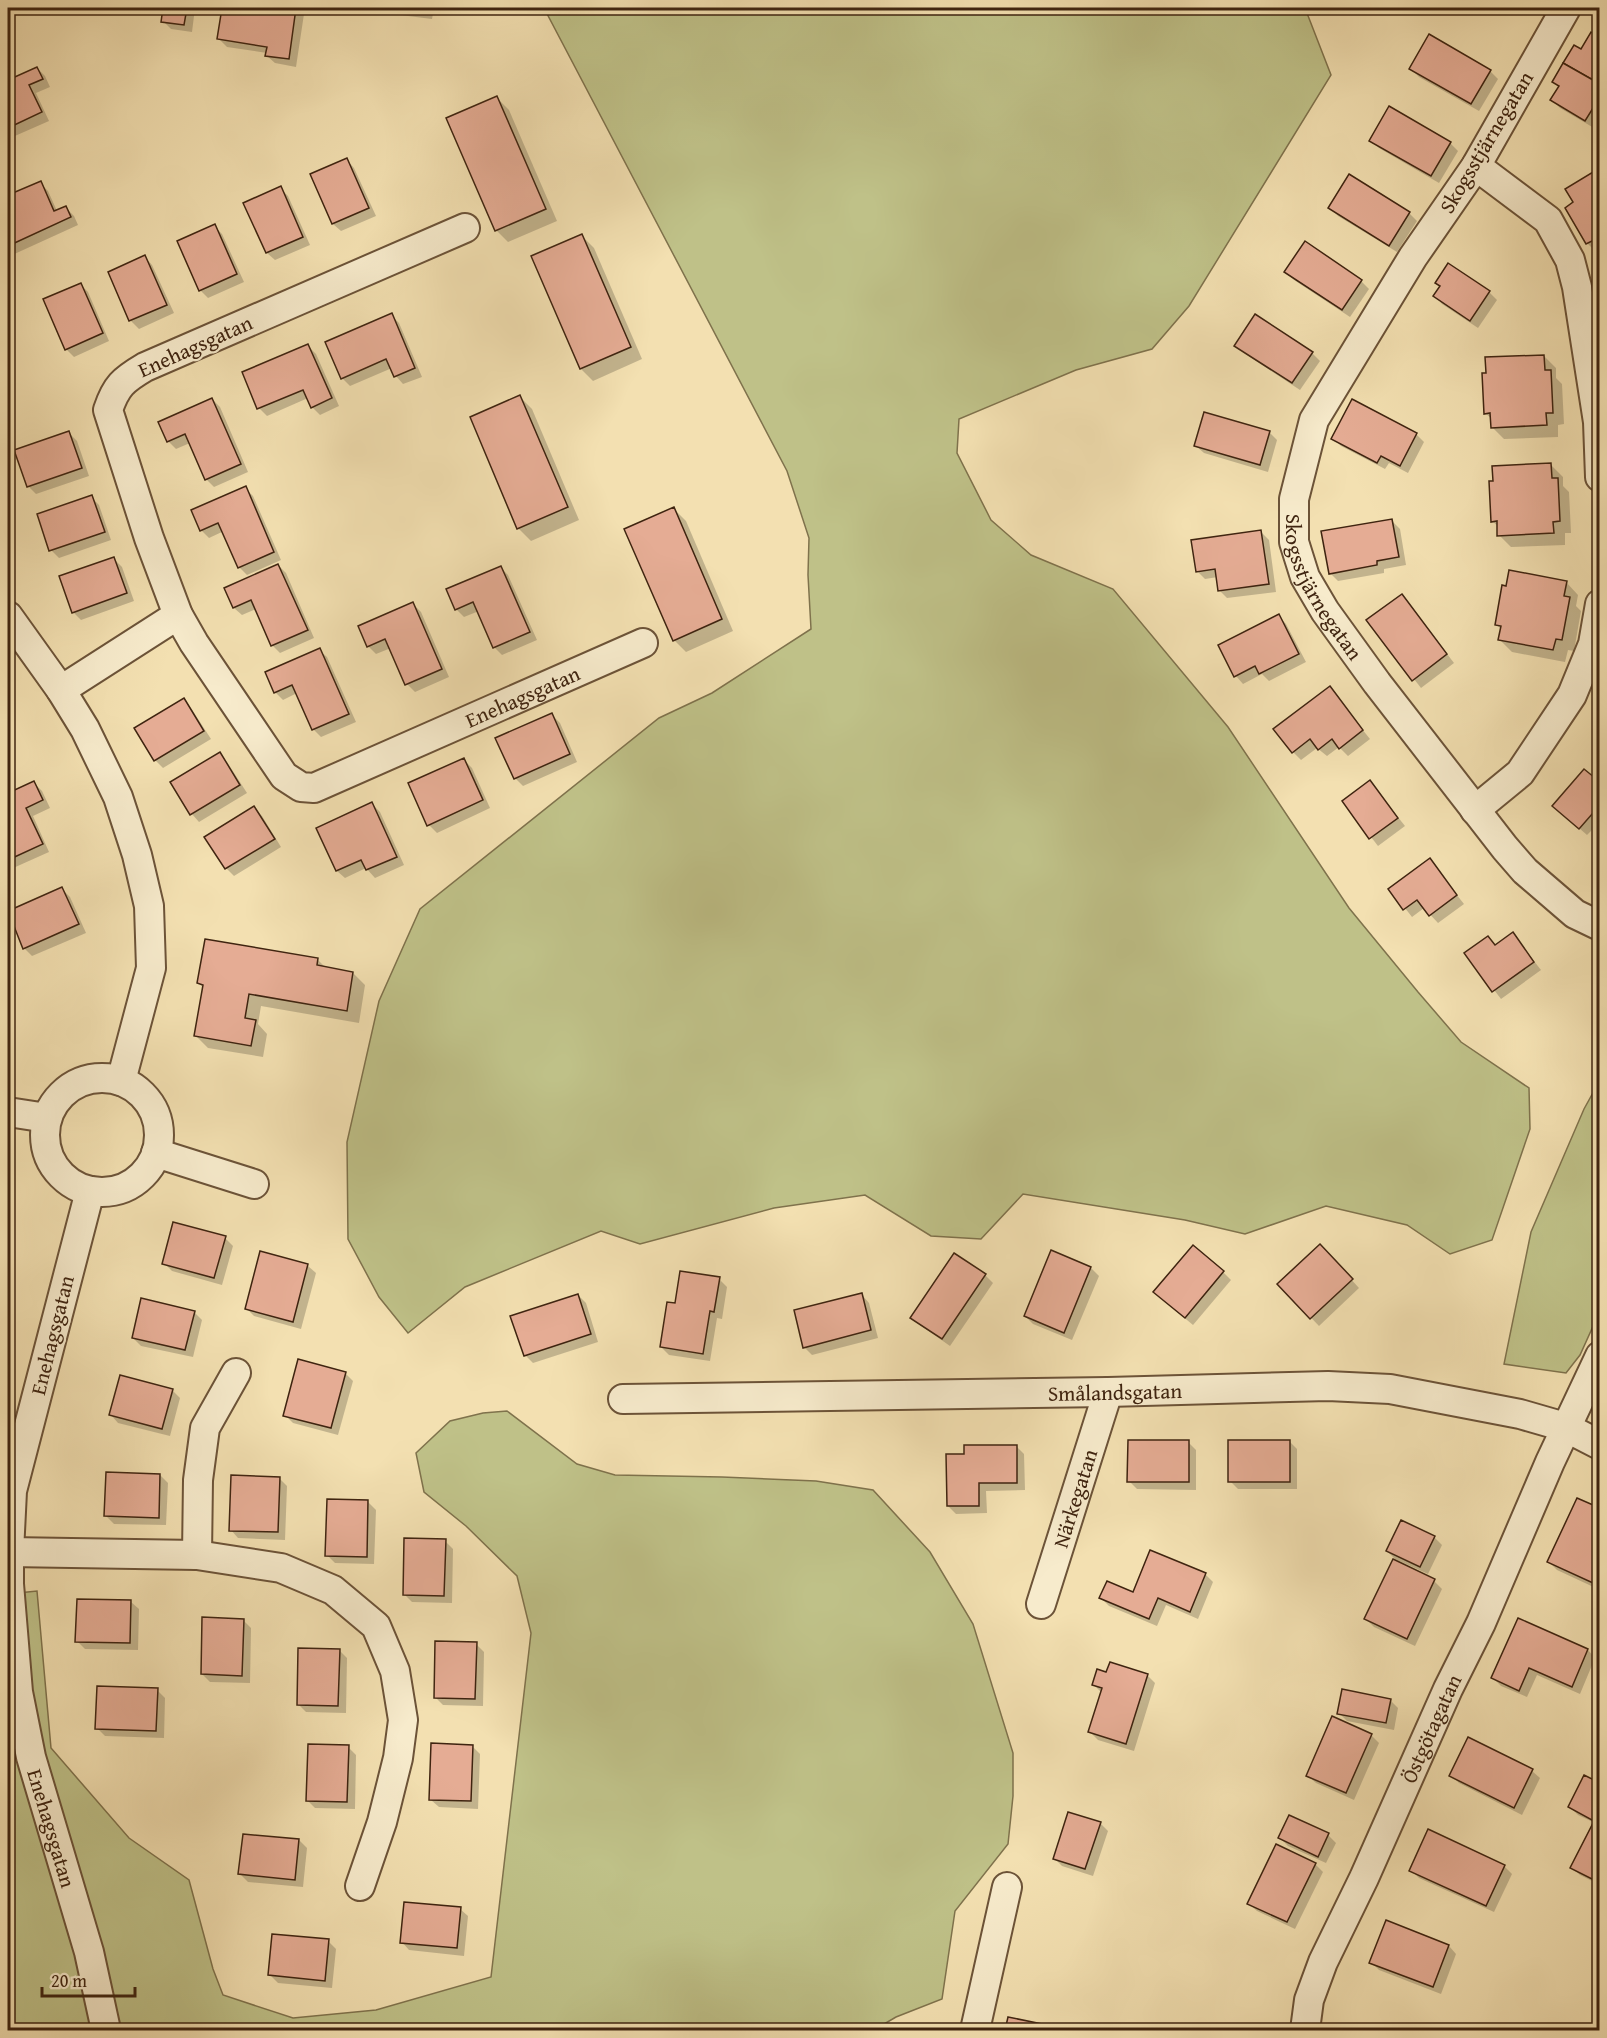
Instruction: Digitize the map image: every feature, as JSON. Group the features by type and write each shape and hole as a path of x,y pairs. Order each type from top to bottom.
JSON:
{"street":[{"name":"Skogsstjärnegatan","path":"1566,8 1476,166 1413,257 1314,420 1294,499 1294,542 1305,578 1325,611 1377,683 1475,810 1525,871 1575,914 1599,926"},
{"path":"1476,166 1548,220 1570,260 1577,287 1598,422 1599,477"},
{"name":"Enehagsgatan","path":"465,228 145,367 124,379 114,393 108,410 178,615 194,643 284,776 301,787 314,788 643,643"},
{"path":"1475,810 1520,773 1572,695 1593,644 1599,604"},
{"path":"61,690 178,615"},
{"path":"8,616 86,729 118,796 138,855 149,906 151,968 121,1081"},
{"path":"101,1077 121,1081 143,1095 153,1109 159,1135 156,1153 146,1171 130,1184 111,1191 90,1191 70,1183 50,1159 44,1138 47,1118 57,1100 72,1086 101,1077"},
{"path":"8,1112 47,1118"},
{"path":"156,1153 254,1184"},
{"name":"Enehagsgatan","path":"90,1191 12,1491 9,1552 10,1614 18,1692 31,1757 89,1952 106,2031"},
{"name":"Östgötagatan","path":"1305,2031 1309,2000 1323,1962 1364,1878 1448,1689 1481,1623 1565,1427 1599,1356"},
{"path":"196,1555 198,1480 206,1428 236,1373"},
{"name":"Smålandsgatan","path":"622,1399 1108,1392 1328,1386 1390,1389 1497,1409 1565,1427 1599,1445"},
{"name":"Närkegatan","path":"1041,1604 1108,1392"},
{"path":"9,1552 196,1555 281,1568 333,1590 376,1626 395,1671 403,1720 398,1758 382,1822 360,1886"},
{"path":"975,2031 1007,1887"}],"green space":[{"path":"544,8 1305,8 1331,75 1189,306 1152,349 1076,370 959,419 957,453 991,520 1031,555 1113,589 1228,727 1349,908 1418,992 1461,1042 1529,1088 1530,1129 1492,1240 1450,1254 1407,1225 1326,1206 1245,1234 1185,1220 1023,1194 981,1239 931,1236 865,1195 774,1208 640,1244 601,1231 465,1287 408,1333 379,1297 348,1239 347,1142 379,1001 420,909 659,718 712,693 811,629 808,575 809,538 787,471"},
{"path":"1599,1082 1599,1313 1580,1355 1566,1373 1504,1364 1531,1232 1584,1109"},
{"path":"507,1411 577,1464 615,1475 816,1481 873,1490 930,1552 973,1624 1013,1753 1013,1796 1008,1844 955,1911 942,1999 896,2017 874,2030 8,2030 8,1594 37,1591 51,1748 129,1838 189,1880 213,1969 223,1995 293,2018 376,2010 491,1977 531,1633 517,1576 466,1526 424,1492 416,1453 450,1421 483,1413"},
{"path":"1218,2024 1253,2030 1196,2030 1203,2025"}],"building":[{"path":"163,8 187,8 184,25 161,22"},
{"path":"222,8 296,8 289,59 265,56 267,47 217,39"},
{"path":"391,8 425,8 424,12"},
{"path":"1591,32 1600,38 1600,84 1563,63 1574,45 1581,49"},
{"path":"1429,34 1491,70 1471,104 1409,69"},
{"path":"1563,63 1600,84 1600,112 1593,108 1585,121 1550,100 1559,86 1552,82"},
{"path":"37,67 43,79 29,85 42,112 8,128 8,80"},
{"path":"497,96 546,209 495,231 446,118"},
{"path":"1389,106 1451,142 1431,176 1369,141"},
{"path":"347,158 369,208 332,224 310,174"},
{"path":"1598,169 1600,172 1600,245 1596,239 1586,244 1565,208 1573,202 1565,189"},
{"path":"1349,174 1410,212 1389,246 1328,208"},
{"path":"41,181 54,211 66,206 71,217 8,246 8,195"},
{"path":"281,186 303,237 266,253 243,203"},
{"path":"215,224 237,274 199,291 177,241"},
{"path":"582,234 631,347 580,369 531,256"},
{"path":"1305,241 1362,280 1342,310 1284,272"},
{"path":"145,255 167,305 129,321 108,272"},
{"path":"1448,263 1490,291 1470,321 1433,296 1440,286 1435,283"},
{"path":"81,283 103,333 65,350 43,299"},
{"path":"392,313 415,368 394,377 386,359 341,379 325,342"},
{"path":"1255,314 1313,352 1292,383 1234,346"},
{"path":"308,344 332,398 311,408 303,390 257,409 242,372"},
{"path":"1544,355 1545,370 1551,370 1553,413 1546,413 1547,425 1491,428 1490,413 1484,414 1482,373 1486,373 1485,357"},
{"path":"520,395 568,507 517,529 470,417"},
{"path":"212,398 241,464 205,480 185,434 167,442 158,422"},
{"path":"1352,399 1417,433 1400,466 1381,456 1377,463 1331,439"},
{"path":"1204,412 1270,431 1260,465 1194,446"},
{"path":"69,431 82,468 27,487 14,450"},
{"path":"1551,463 1552,478 1558,478 1560,521 1553,522 1554,533 1497,536 1497,521 1491,522 1489,481 1493,481 1492,466"},
{"path":"246,486 274,552 238,568 218,523 200,531 191,510"},
{"path":"92,495 105,532 49,551 37,514"},
{"path":"674,507 722,619 673,641 624,529"},
{"path":"1392,519 1399,557 1377,561 1377,565 1329,574 1321,531"},
{"path":"1261,530 1269,584 1218,591 1215,569 1196,572 1191,540"},
{"path":"114,557 127,593 72,613 59,576"},
{"path":"278,564 308,630 271,646 251,600 233,608 224,588"},
{"path":"501,566 530,632 493,648 473,602 455,610 446,589"},
{"path":"1509,570 1567,581 1564,596 1570,597 1562,640 1556,639 1553,650 1498,640 1501,626 1495,625 1502,585 1506,586"},
{"path":"1402,594 1447,654 1412,681 1366,620"},
{"path":"413,602 442,669 405,685 385,639 367,647 358,626"},
{"path":"1279,614 1299,654 1259,674 1255,666 1234,677 1218,645"},
{"path":"320,648 349,714 312,730 292,685 274,693 265,672"},
{"path":"1330,686 1363,730 1339,749 1332,739 1318,750 1310,739 1292,753 1273,729"},
{"path":"184,698 204,731 154,761 134,728"},
{"path":"552,713 570,754 514,779 495,738"},
{"path":"220,752 240,785 190,815 170,782"},
{"path":"464,758 483,800 427,826 408,783"},
{"path":"1584,769 1600,782 1600,805 1579,829 1552,806"},
{"path":"1370,780 1398,818 1369,839 1342,801"},
{"path":"34,781 43,800 26,808 43,844 8,860 8,793"},
{"path":"372,802 397,857 366,870 361,860 336,871 316,828"},
{"path":"254,806 275,839 225,869 204,837"},
{"path":"1430,858 1457,895 1429,916 1417,900 1403,910 1388,889"},
{"path":"62,887 79,924 23,949 8,911"},
{"path":"1513,932 1534,962 1492,992 1464,953 1488,936 1495,945"},
{"path":"205,939 318,958 317,965 353,972 347,1011 249,994 245,1018 256,1020 251,1046 194,1036 203,985 197,983"},
{"path":"173,1222 226,1236 214,1278 162,1264"},
{"path":"1320,1244 1353,1279 1310,1319 1277,1284"},
{"path":"1193,1245 1224,1271 1185,1318 1153,1292"},
{"path":"1051,1250 1091,1267 1064,1333 1024,1316"},
{"path":"260,1251 308,1264 293,1322 245,1309"},
{"path":"954,1253 986,1274 942,1339 910,1318"},
{"path":"680,1271 720,1277 714,1312 710,1311 703,1354 660,1347 667,1302 675,1303"},
{"path":"862,1293 871,1330 803,1348 794,1310"},
{"path":"578,1294 591,1334 524,1356 510,1316"},
{"path":"141,1298 195,1311 185,1350 132,1338"},
{"path":"298,1359 346,1372 331,1428 283,1416"},
{"path":"120,1375 173,1389 162,1429 109,1415"},
{"path":"1128,1440 1189,1440 1189,1482 1127,1482"},
{"path":"1228,1440 1290,1440 1290,1482 1228,1482"},
{"path":"964,1445 1017,1445 1017,1483 979,1483 979,1506 947,1506 946,1454 964,1454"},
{"path":"106,1472 160,1474 159,1518 104,1516"},
{"path":"231,1475 280,1477 278,1532 229,1531"},
{"path":"1577,1498 1600,1508 1600,1569 1593,1583 1547,1562"},
{"path":"327,1499 368,1500 367,1557 325,1556"},
{"path":"1401,1520 1435,1536 1420,1567 1386,1551"},
{"path":"404,1538 446,1539 444,1596 403,1595"},
{"path":"1150,1550 1206,1573 1190,1612 1158,1598 1149,1619 1099,1598 1107,1581 1133,1592"},
{"path":"1393,1559 1435,1579 1407,1639 1364,1619"},
{"path":"77,1599 131,1600 130,1643 75,1642"},
{"path":"202,1617 244,1619 242,1676 201,1674"},
{"path":"1518,1618 1588,1649 1572,1687 1529,1668 1519,1691 1491,1678"},
{"path":"435,1641 477,1642 475,1699 434,1698"},
{"path":"298,1648 340,1649 338,1706 297,1705"},
{"path":"1110,1662 1148,1674 1126,1744 1088,1732 1102,1688 1092,1685 1097,1669 1106,1672"},
{"path":"97,1686 158,1688 156,1731 95,1729"},
{"path":"1342,1689 1391,1699 1386,1723 1337,1714"},
{"path":"1332,1716 1372,1734 1346,1793 1306,1776"},
{"path":"1468,1737 1533,1769 1514,1808 1449,1776"},
{"path":"431,1743 473,1745 471,1801 429,1800"},
{"path":"308,1744 349,1745 347,1802 306,1801"},
{"path":"1584,1775 1600,1783 1598,1882 1570,1868 1594,1821 1568,1807"},
{"path":"1068,1812 1101,1822 1085,1869 1053,1859"},
{"path":"1289,1815 1329,1833 1318,1857 1278,1838"},
{"path":"1428,1829 1505,1865 1486,1906 1409,1871"},
{"path":"243,1834 299,1839 295,1880 238,1874"},
{"path":"1276,1844 1316,1863 1287,1922 1247,1904"},
{"path":"404,1902 461,1907 457,1948 400,1943"},
{"path":"1386,1920 1449,1945 1433,1987 1369,1963"},
{"path":"272,1934 329,1939 325,1981 268,1975"},
{"path":"1008,2017 1062,2028 1062,2030 1005,2030"}]}
